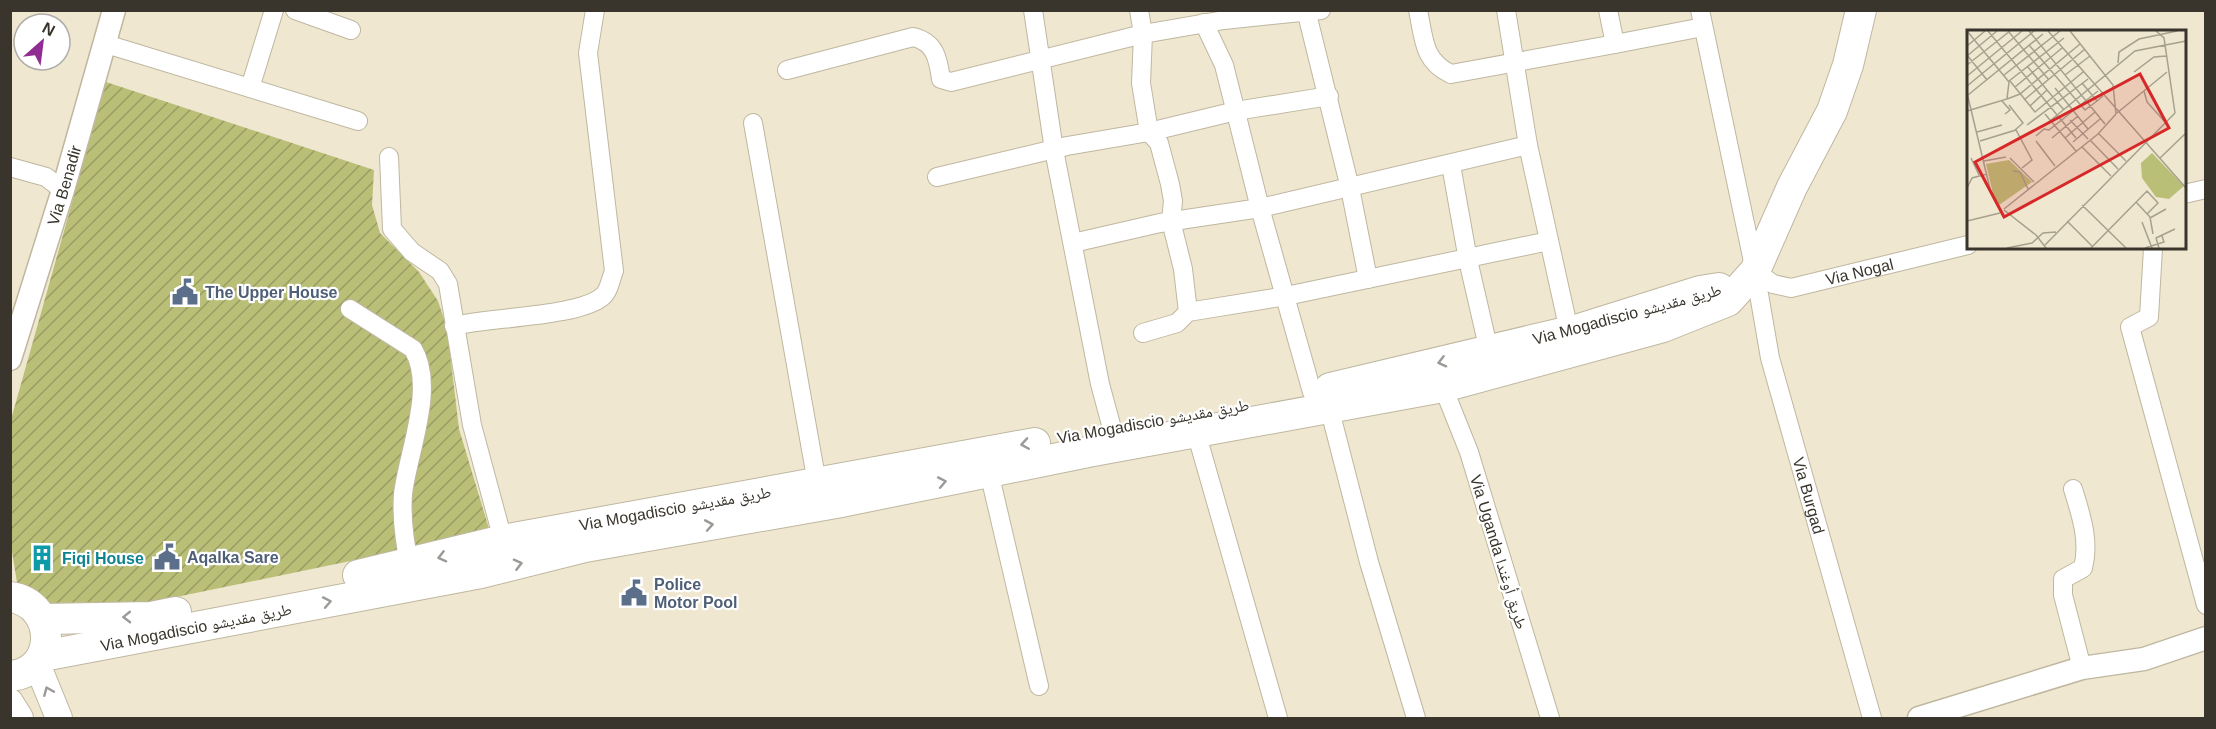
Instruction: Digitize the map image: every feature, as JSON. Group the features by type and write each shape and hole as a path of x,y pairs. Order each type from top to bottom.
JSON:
{"highway":[{"path":"1749,278 1792,187 1832,111 1848,65 1861,10"},
{"name":"Via Mogadiscio طريق مقديشو","path":"44,619 150,617 411,575 481,573 773,502 817,483 989,472 1115,438 1196,432 1569,331 1749,278"},
{"name":"Via Mogadiscio طريق مقديشو","path":"30,666 411,575 502,540 773,502 1321,399 1443,387 1663,327 1728,301 1749,278"},
{"path":"10,597 28,603 44,619 47,638 30,666"}],"main road":[{"path":"30,666 59,718"},
{"path":"10,702 20,718"}],"street":[{"name":"Via Benadir","path":"10,359 63,190 114,10"},
{"path":"250,88 274,10"},
{"path":"295,10 351,30"},
{"path":"454,326 474,321 586,307 605,295 614,271 588,53 595,10"},
{"path":"1033,10 1054,150 1100,384 1115,438"},
{"path":"1139,10 1143,34 1141,83 1149,132 1159,143 1170,184 1173,201 1171,221 1183,269 1188,312"},
{"path":"1418,10 1428,54 1435,67 1451,74 1615,44 1701,19"},
{"path":"1506,10 1528,145 1569,331"},
{"path":"1608,10 1615,44"},
{"path":"787,69 913,37 924,39 934,48 941,79 951,82 1143,34 1204,23 1224,15 1311,12 1368,279"},
{"name":"Via Burgad","path":"1701,19 1749,278 1872,718"},
{"path":"1204,23 1224,65 1260,208 1286,296 1321,399 1416,718"},
{"path":"106,44 358,121"},
{"path":"937,177 1236,111 1329,96"},
{"path":"753,123 817,483"},
{"path":"1073,243 1171,221 1260,208 1451,165 1528,145"},
{"path":"389,157 392,229 412,252 440,271 448,284 472,425 502,540"},
{"path":"1451,165 1468,260 1489,351"},
{"path":"10,167 46,177 63,190"},
{"path":"2186,194 2205,189"},
{"path":"1143,333 1177,323 1188,312 1286,296 1468,260 1549,241"},
{"name":"Via Nogal","path":"1749,278 1791,288 1967,245"},
{"path":"2153,249 2149,317 2130,327 2205,605"},
{"path":"350,309 413,349 420,359 422,375 416,434 404,491 402,518 411,575"},
{"name":"Via Uganda طريق أوغندا","path":"1443,387 1468,452 1550,718"},
{"path":"1196,432 1278,718"},
{"path":"989,472 1039,687"},
{"path":"2073,489 2083,521 2085,560 2083,568 2062,579 2063,595 2082,668"},
{"path":"1919,718 2082,668 2144,659 2205,638"}],"green space":[{"path":"106,82 374,170 372,205 380,233 419,272 438,301 447,328 459,429 490,532 152,602 45,603 18,589 10,539 10,423"}],"place":[{"name":"The Upper House","path":"185,292"},
{"name":"Aqalka Sare","path":"167,557"},
{"name":"Fiqi House","path":"42,558"},
{"name":"Police Motor Pool","path":"634,593"}]}
